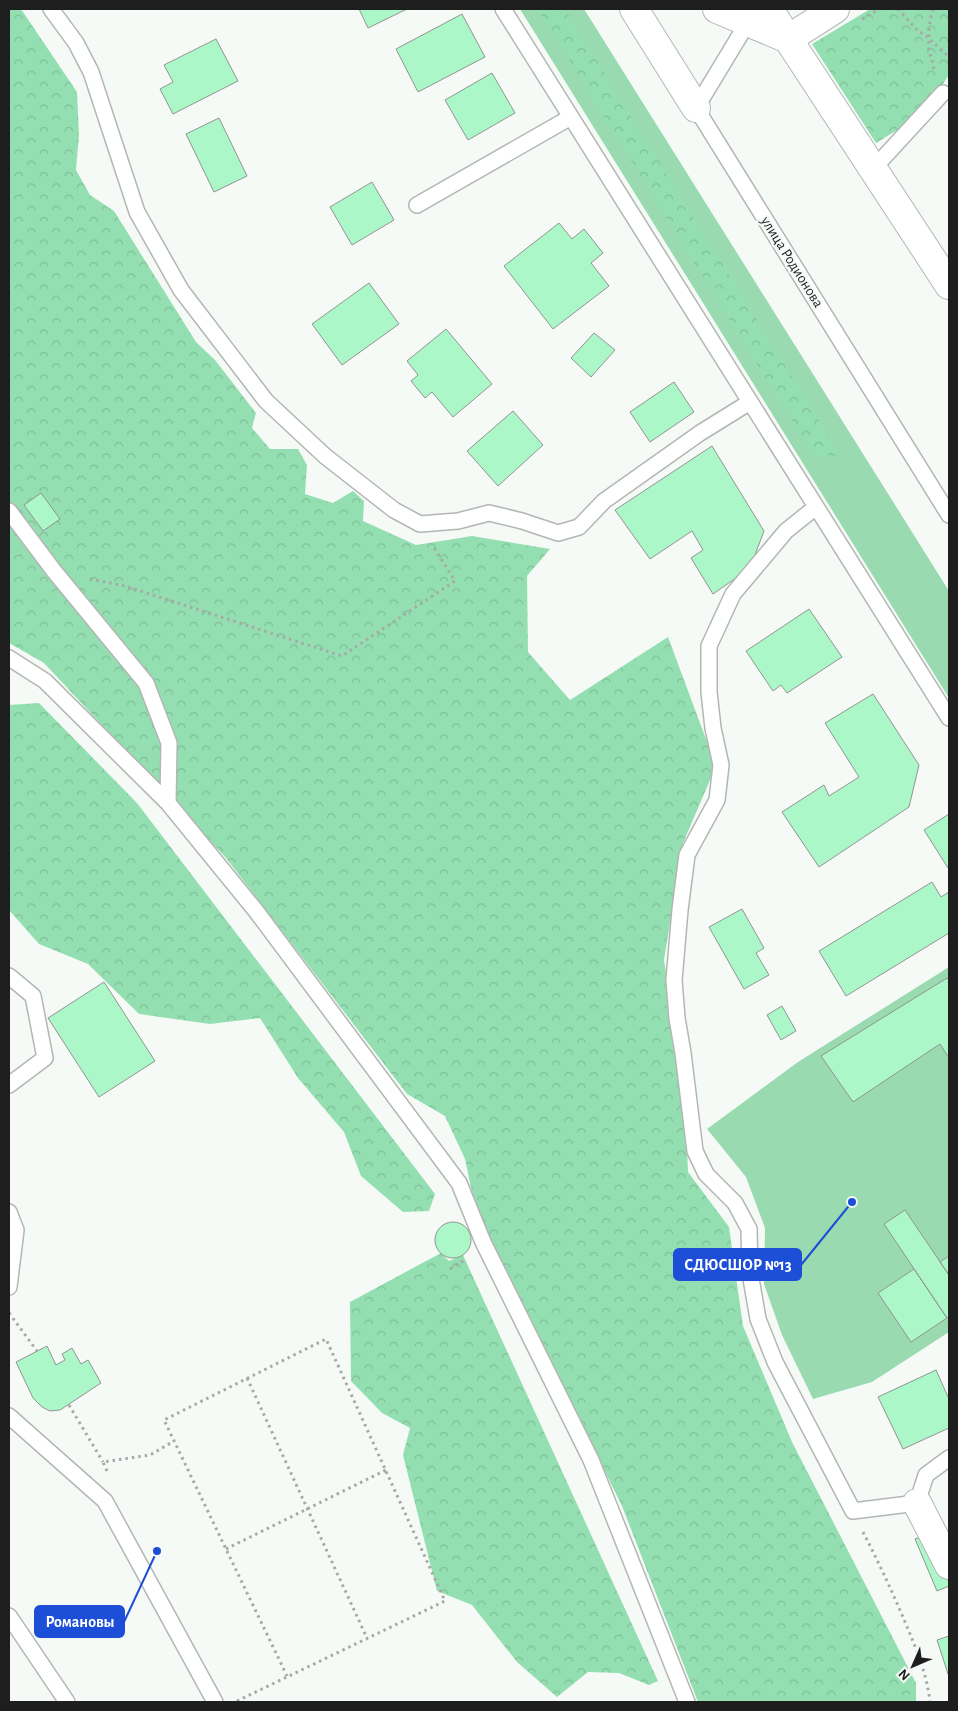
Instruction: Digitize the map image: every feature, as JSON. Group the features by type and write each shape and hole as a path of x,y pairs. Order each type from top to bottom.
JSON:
{"main road":[{"name":"улица Родионова","path":"634,9 696,108"},
{"path":"717,9 758,15 788,39 949,285"},
{"path":"788,39 836,9"},
{"path":"917,1502 949,1565"}],"lane":[{"path":"50,9 76,43 91,72 137,212 180,290 266,401 325,456 394,510 420,524 458,521 488,513 558,533 579,527 604,501 700,433 750,402"},
{"path":"503,9 949,718"},
{"path":"696,108 758,15"},
{"path":"873,169 943,92"},
{"name":"улица Родионова","path":"696,108 949,515"},
{"path":"417,206 571,117"},
{"path":"816,507 786,531 733,594 709,646 709,692 720,765 719,782 717,800 687,855 674,980 677,1018 695,1151 706,1174 735,1203 749,1229 750,1273 758,1319 775,1362 853,1511 917,1502 926,1476 949,1458"},
{"path":"9,511 54,571 146,682 169,743 168,803"},
{"path":"9,658 45,681 168,803 256,911 459,1183 483,1242 591,1460 687,1702"},
{"path":"9,976 33,996 45,1058 9,1086"},
{"path":"9,1212 16,1230 9,1287"},
{"path":"9,1416 104,1501 216,1702"},
{"path":"9,1616 67,1702"}],"path":[{"path":"898,9 919,32 949,57"},
{"path":"932,76 934,68 929,51 929,23 933,9"},
{"path":"125,586 342,656 455,581 420,524"},
{"path":"9,1313 37,1351"},
{"path":"235,1702 445,1601 326,1339 164,1420 287,1676"},
{"path":"247,1378 367,1638"},
{"path":"69,1404 102,1462"},
{"path":"226,1549 386,1470"},
{"path":"853,1511 887,1578 912,1638 928,1681 930,1702"}],"green space":[{"path":"9,9 21,9 77,92 79,135 76,170 90,195 114,211 196,342 215,360 256,413 252,428 270,449 298,449 307,465 305,494 333,503 353,491 364,501 363,521 416,545 472,536 550,549 527,576 528,652 570,700 668,637 716,766 683,843 664,960 685,1096 688,1172 729,1227 743,1326 792,1442 916,1683 916,1702 698,1702 622,1506 476,1211 465,1159 445,1116 407,1094 226,858 44,663 9,643"},
{"path":"520,9 584,9 949,591 949,698"},
{"path":"537,9 565,9 841,456 813,455"},
{"path":"870,9 949,9 949,75 922,115 876,143 812,44"},
{"path":"39,703 137,803 435,1194 429,1211 403,1212 361,1176 344,1132 298,1078 260,1018 210,1024 139,1014 88,964 39,944 9,910 9,705"},
{"path":"949,967 949,1332 872,1382 813,1399 782,1335 764,1284 765,1228 746,1177 707,1129 798,1062"},
{"path":"441,1253 449,1261 463,1255 658,1681 649,1685 619,1673 588,1672 557,1697 517,1662 472,1605 437,1591 403,1455 410,1428 382,1413 351,1381 350,1302"}],"building":[{"path":"359,9 407,9 368,28"},
{"path":"462,14 485,57 418,92 396,49"},
{"path":"216,39 238,81 173,114 160,89 173,82 164,65"},
{"path":"492,73 515,113 468,140 445,100"},
{"path":"219,118 247,176 214,192 186,134"},
{"path":"372,182 394,220 352,245 330,207"},
{"path":"559,223 572,239 584,229 603,253 591,263 609,286 553,329 504,266"},
{"path":"369,283 399,324 342,365 312,324"},
{"path":"446,329 492,384 453,417 432,392 425,398 411,381 418,375 407,361"},
{"path":"594,333 615,350 591,377 571,358"},
{"path":"674,382 694,412 650,442 630,412"},
{"path":"513,411 543,445 498,486 467,451"},
{"path":"712,446 764,531 750,568 713,594 691,558 703,550 692,531 650,559 615,510"},
{"path":"41,493 60,519 43,531 24,505"},
{"path":"809,609 842,657 787,693 781,685 773,691 746,651"},
{"path":"873,694 919,765 909,807 819,867 782,812 824,785 829,796 859,777 825,723"},
{"path":"949,814 949,868 948,868 924,830"},
{"path":"932,882 941,897 949,892 949,933 846,996 819,951"},
{"path":"742,909 764,948 756,953 769,975 744,989 709,927"},
{"path":"947,978 949,981 949,1058 940,1044 853,1102 821,1056"},
{"path":"104,982 155,1061 99,1097 48,1018"},
{"path":"782,1006 796,1031 781,1040 767,1015"},
{"path":"905,1210 949,1275 949,1316 947,1318 884,1224"},
{"path":"453,1222 460,1223 466,1227 470,1233 470,1247 466,1253 460,1257 453,1258 446,1257 440,1253 436,1247 435,1240 436,1233 440,1227 446,1223"},
{"path":"949,1256 949,1275 940,1262"},
{"path":"914,1269 947,1318 911,1342 878,1293"},
{"path":"47,1346 56,1365 65,1360 62,1354 72,1348 81,1364 88,1360 101,1383 60,1410 50,1411 42,1407 33,1398 16,1362"},
{"path":"936,1370 949,1399 949,1428 903,1449 878,1397"},
{"path":"929,1534 949,1582 949,1586 937,1591 915,1539"},
{"path":"949,1636 949,1677 937,1640"}],"place":[{"name":"СДЮСШОР №13","path":"852,1202"},
{"name":"Романовы","path":"157,1551"}]}
